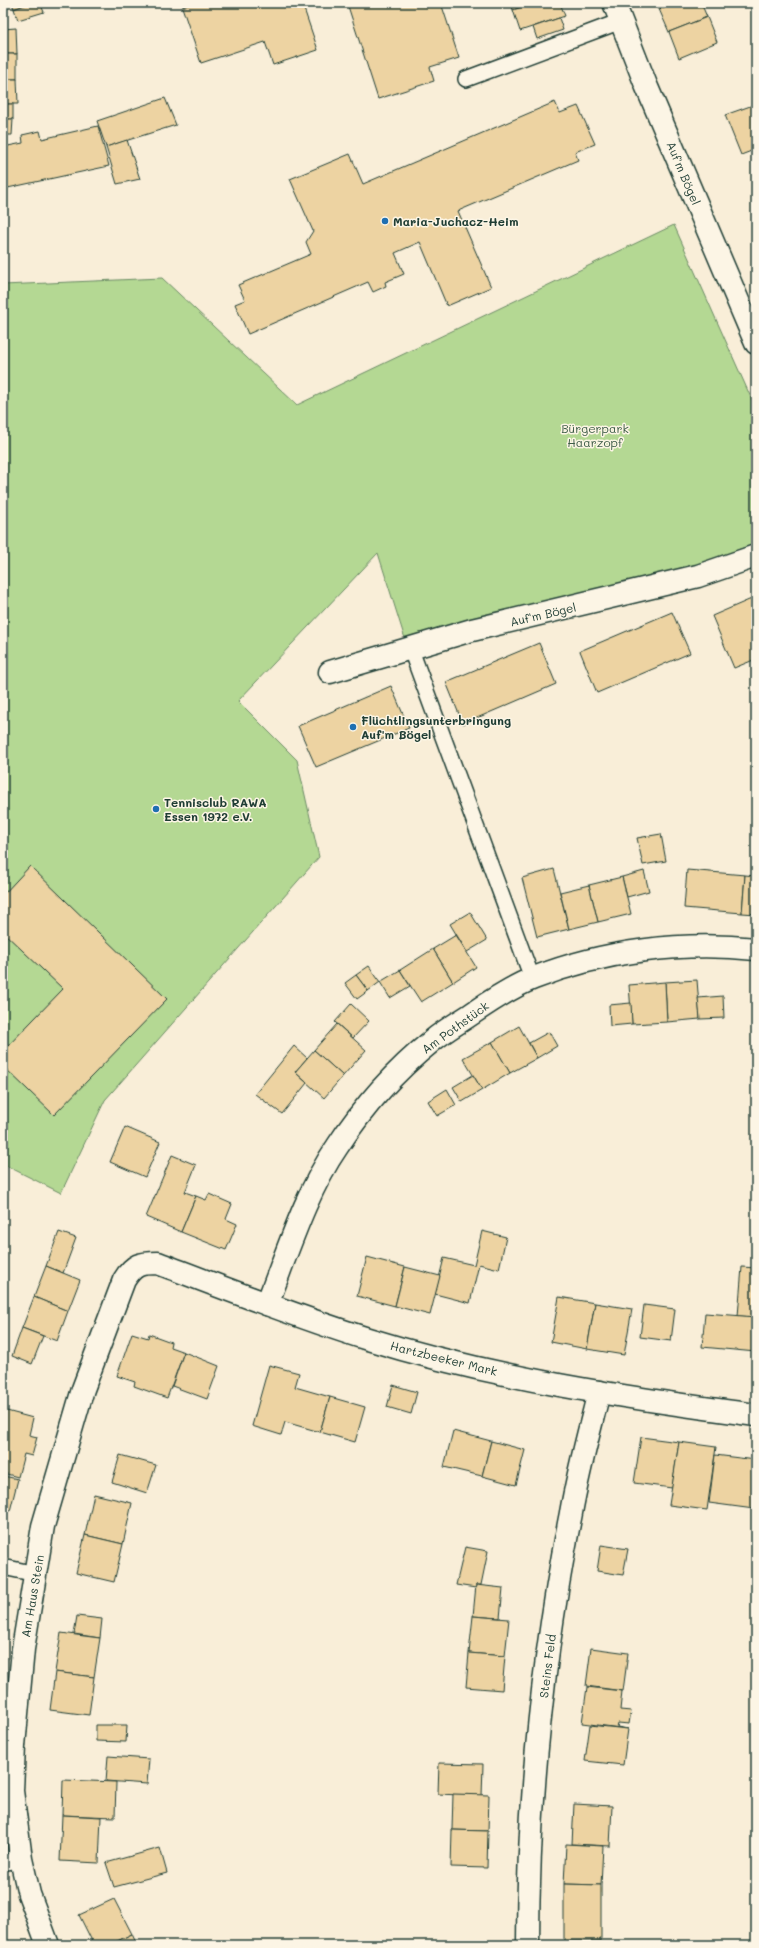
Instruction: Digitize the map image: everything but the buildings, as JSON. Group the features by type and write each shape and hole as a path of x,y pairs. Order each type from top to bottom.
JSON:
{"street":[{"name":"Auf'm Bögel","path":"618,12 646,85 756,343"},
{"name":"Auf'm Bögel","path":"330,672 411,650 472,630 698,576 756,556"},
{"name":"Am Pothstück","path":"267,1304 308,1200 336,1148 380,1089 432,1040 490,1001 532,978 581,963 656,949 725,946 756,949"},
{"name":"Hartzbeeker Mark","path":"142,1263 158,1263 267,1304 369,1339 460,1364 599,1392 756,1415"},
{"name":"Am Haus Stein","path":"48,1945 29,1894 12,1861 12,1791 14,1746 23,1649 43,1526 83,1389 124,1280 131,1269 142,1263"},
{"name":"Steins Feld","path":"528,1945 528,1884 531,1838 538,1746 549,1641 571,1512 599,1392"}],"lane":[{"path":"466,79 618,12"},
{"path":"411,650 532,978"},
{"path":"3,1567 36,1574"}],"green space":[{"name":"Bürgerpark Haarzopf","path":"674,225 756,409 756,543 672,575 406,642 378,553 238,701 297,760 319,857 105,1100 61,1193 3,1164 3,285 162,278 297,405"}],"place":[{"name":"Maria-Juchacz-Heim","path":"385,221"},
{"name":"Flüchtlingsunterbringung Auf'm Bögel","path":"353,727"},
{"name":"Tennisclub RAWA Essen 1972 e.V.","path":"156,809"}]}
